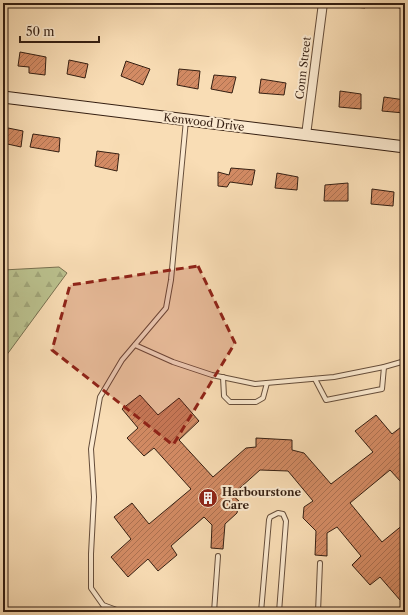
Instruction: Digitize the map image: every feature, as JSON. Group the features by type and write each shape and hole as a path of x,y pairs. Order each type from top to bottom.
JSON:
{"street":[{"name":"Conn Street","path":"306,135 323,3"},
{"name":"Kenwood Drive","path":"3,96 306,135 405,146"}],"lane":[{"path":"122,612 102,605 91,588 94,497 91,449 100,397 122,360 166,308 171,280 186,120"},
{"path":"135,345 173,362 223,377 255,384 334,377 384,367 405,361"},
{"path":"315,379 326,400 382,389 384,367"},
{"path":"223,377 224,396 230,402 256,402 263,398 267,383"},
{"path":"261,612 269,520 270,517 278,513 283,514 286,521 279,612"},
{"path":"214,612 218,556"},
{"path":"318,612 320,564"}],"highlighted area":[{"path":"198,266 235,343 173,445 52,350 70,285"}],"green space":[{"path":"59,267 67,273 3,360 3,270"}],"building":[{"path":"342,3 365,3 365,8 342,6"},
{"path":"390,3 405,3 405,9 390,6"},
{"path":"3,46 5,46 3,61"},
{"path":"20,52 46,57 45,75 29,73 29,67 18,66"},
{"path":"69,60 88,64 85,78 67,74"},
{"path":"126,61 150,69 143,85 121,76"},
{"path":"179,69 200,71 198,89 177,85"},
{"path":"214,75 236,77 232,93 211,89"},
{"path":"261,79 286,83 284,95 259,93"},
{"path":"340,91 361,94 361,109 339,107"},
{"path":"384,97 405,100 404,113 382,111"},
{"path":"3,127 23,131 21,147 3,143"},
{"path":"33,134 60,138 59,152 30,147"},
{"path":"97,151 119,154 117,171 95,166"},
{"path":"231,168 255,170 252,185 230,182 227,187 218,186 218,172 229,175"},
{"path":"277,173 298,177 297,190 275,188"},
{"path":"348,183 348,201 324,201 325,185"},
{"path":"372,189 394,192 393,206 371,204"},
{"name":"Harbourstone Care","path":"140,395 158,415 179,398 199,421 179,440 213,477 246,448 256,447 256,438 292,440 292,450 304,453 331,484 373,452 355,431 376,415 392,434 405,424 405,478 401,482 390,470 350,503 382,542 404,524 405,560 401,564 405,568 405,595 400,600 380,577 370,585 352,565 361,556 337,527 327,533 327,556 315,555 316,531 303,518 304,507 313,501 288,471 260,470 232,495 239,501 237,513 225,524 223,549 211,548 212,525 204,517 171,546 177,555 158,571 148,559 128,577 111,557 131,539 114,517 132,503 149,524 191,489 154,448 144,456 127,438 138,428 122,409"}],"place":[{"name":"Harbourstone Care","path":"208,498"}]}
